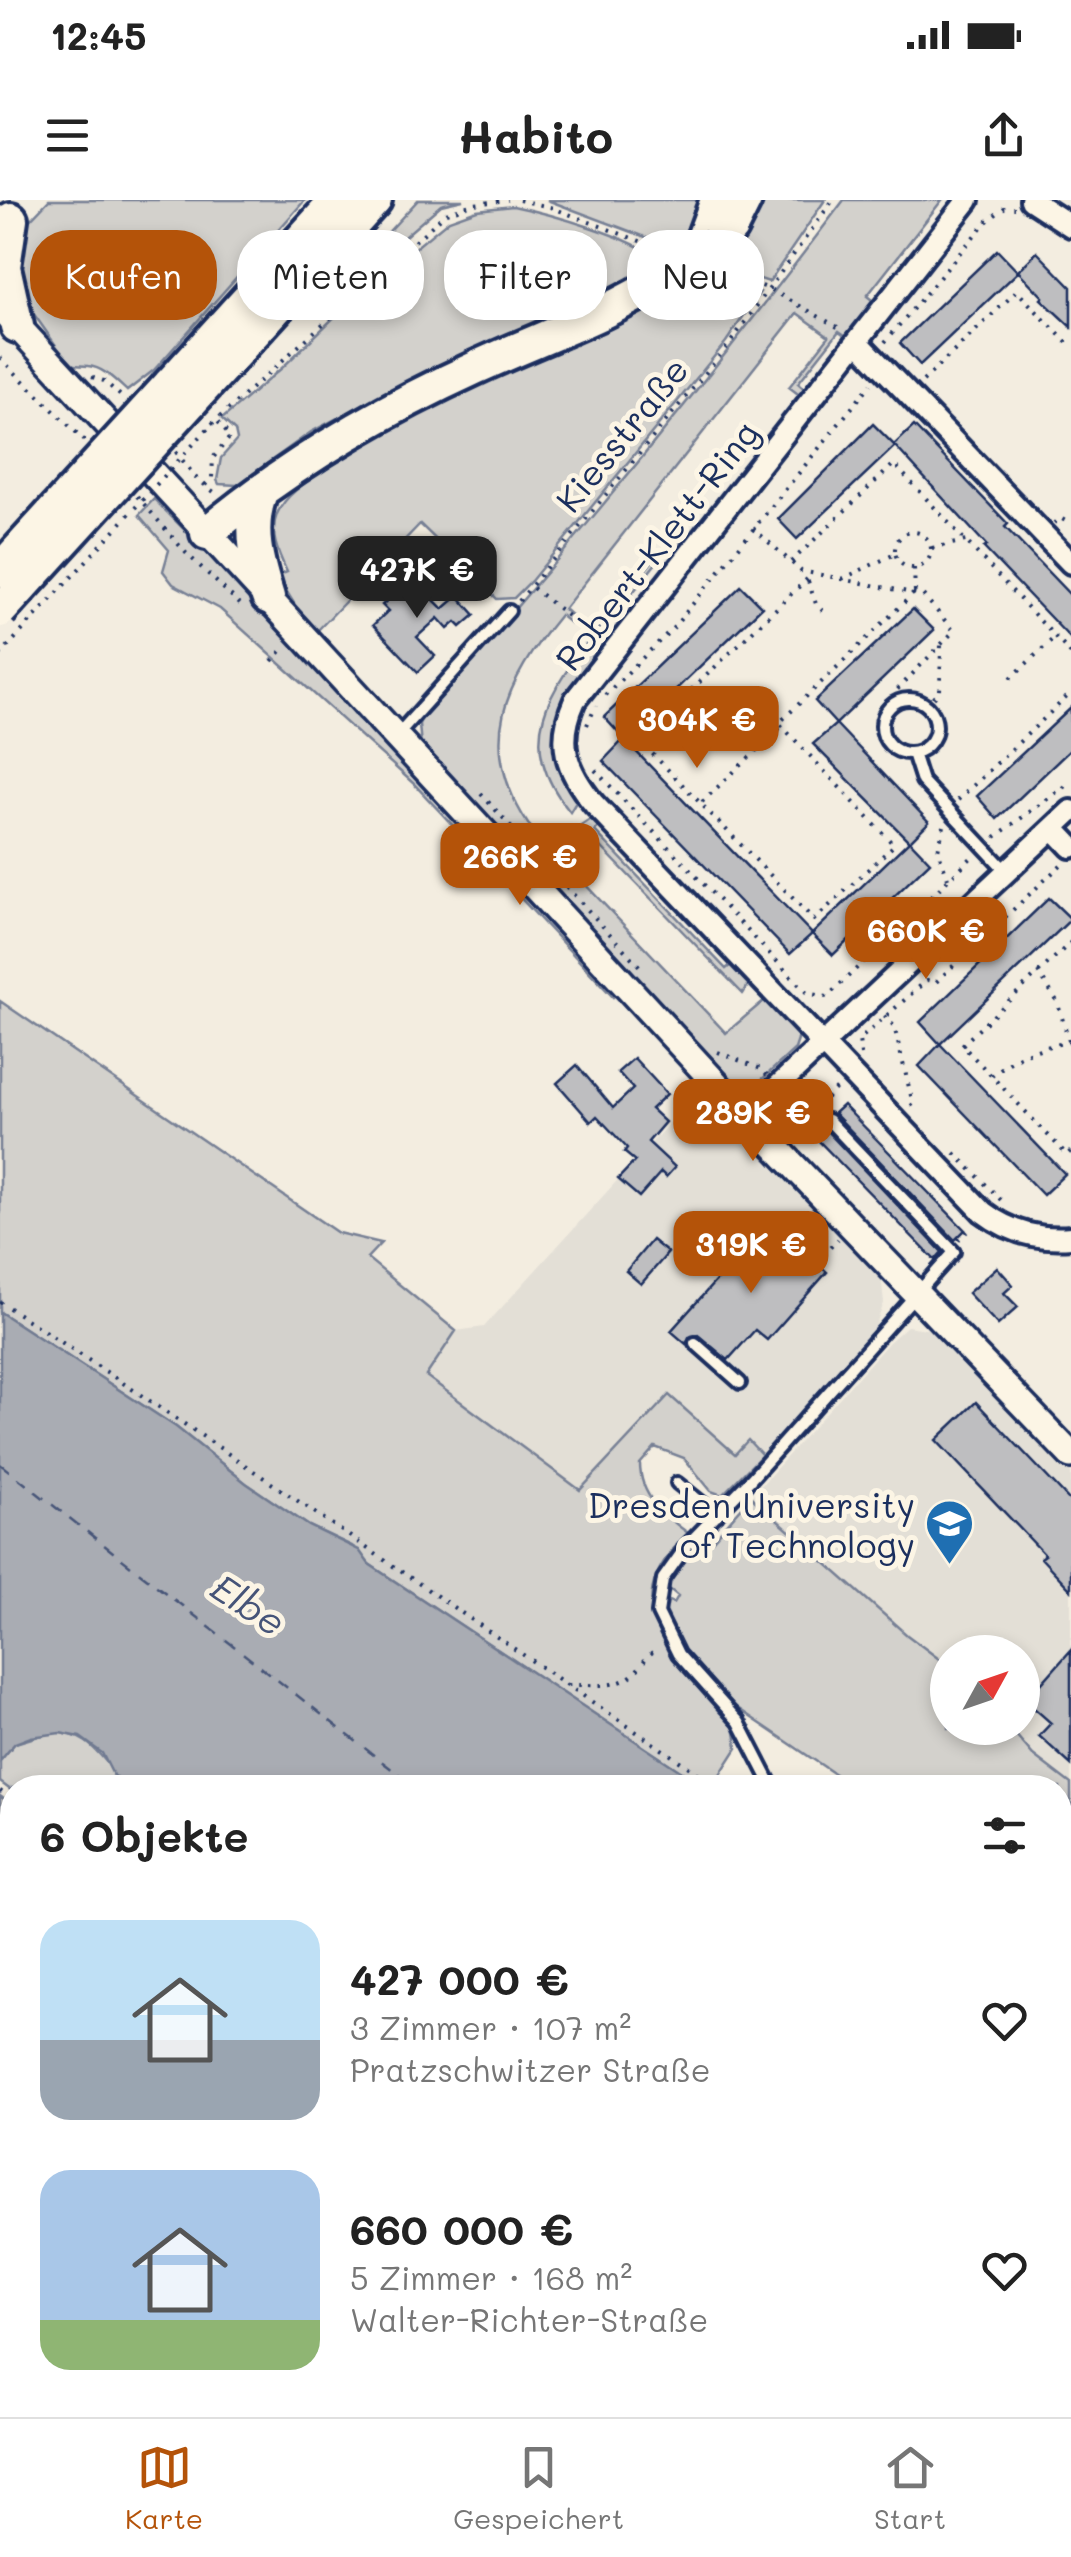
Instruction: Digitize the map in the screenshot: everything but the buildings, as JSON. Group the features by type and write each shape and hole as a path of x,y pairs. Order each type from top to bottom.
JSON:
{"highway":[{"path":"0,570 197,408 336,200"},
{"path":"0,611 197,408 375,200"},
{"path":"712,230 717,200"},
{"path":"729,230 745,200"},
{"path":"9,317 4,267 14,216"},
{"path":"207,533 330,446 424,392 627,300"},
{"path":"260,494 253,528 268,597"}],"street":[{"name":"Robert-Klett-Ring","path":"968,200 871,356 594,675 568,717 566,757 575,780 850,1072 995,1209 996,1222 1034,1236 1071,1237"},
{"path":"1024,204 1071,226"},
{"path":"9,317 746,1116 1071,1455"},
{"path":"871,356 1071,563"},
{"path":"746,1116 1071,811"},
{"path":"1053,828 1071,847"}],"lane":[{"path":"397,735 509,611"},
{"path":"903,700 926,705 934,718 935,733 927,746 913,753 896,750 882,731 889,708 903,700"},
{"path":"913,753 922,780 1007,872"},
{"path":"766,1775 739,1722 674,1645 658,1614 662,1579 687,1545 954,1252 828,1120"},
{"path":"695,1344 740,1384"},
{"path":"677,1483 717,1514"}],"path":[{"path":"0,655 197,408 446,213 473,204 508,200"},
{"path":"520,200 550,207 627,246"},
{"name":"Kiesstraße","path":"509,611 532,588 730,343 833,200"},
{"path":"583,735 598,702 674,627 753,528 871,356 985,223 1004,208 1024,204"},
{"path":"764,286 835,324 871,356"},
{"path":"909,395 1018,291 1071,347"},
{"path":"0,358 88,443"},
{"path":"197,408 230,437 213,458 212,478 205,486"},
{"path":"791,562 894,464 1071,654"},
{"path":"129,487 158,518"},
{"path":"753,528 805,572 923,595 954,632 896,690 903,700"},
{"path":"910,532 922,534 932,548 924,564 914,568 902,564 895,554 896,542 910,532"},
{"path":"932,548 967,541"},
{"path":"842,579 895,554"},
{"path":"808,579 638,740 814,920 894,845 779,723 914,593 914,568"},
{"path":"805,572 816,604 828,616"},
{"path":"532,588 580,626"},
{"path":"1011,678 1055,637"},
{"path":"926,705 940,692 942,644"},
{"path":"562,648 594,675"},
{"path":"949,879 938,850 951,812 1071,694"},
{"path":"700,804 782,726"},
{"path":"587,762 807,993 827,997 983,846 1071,782"},
{"path":"796,1139 798,1128 862,1058 859,1040 916,987 928,980 936,982 1071,856"},
{"path":"1071,942 962,1046 1067,1155 1071,1151"},
{"path":"992,1076 1022,1056 1046,1046 1070,1043 1057,1001 1038,972"},
{"path":"884,1016 894,1026 913,1104 910,1107 898,1094"},
{"path":"950,1148 995,1209 951,1247"},
{"path":"824,1255 841,1236"},
{"path":"0,1302 215,1442 700,1775"},
{"path":"565,1685 612,1684 628,1679 653,1650 674,1645"}],"shaded area":[{"path":"49,200 305,200 278,230 237,230 237,277 217,299 217,230 30,230 30,309 19,293 17,240"},
{"path":"418,200 463,200 441,205 412,230 390,230"},
{"path":"547,200 707,200 692,230 627,230"},
{"path":"754,200 825,200 769,282 764,280 764,230 740,230"},
{"path":"844,200 942,200 867,296 876,303 849,338 839,331 798,383 807,391 802,397 789,387 829,336 797,313 564,609 574,618 570,623 560,615 541,640 512,689 500,740 512,795 528,824 726,1033 766,999 797,1028 795,1049 758,1083 741,1085 729,1080 421,746 419,724 751,320 764,320 764,304"},
{"path":"513,206 597,230 444,230 444,320 549,320 341,416 311,432 237,485 219,484 221,458 237,440 235,431 222,419 331,320 424,320 424,241 449,220 477,210"},
{"path":"607,234 627,242 627,284 607,294"},
{"path":"627,318 741,320 514,598 497,599 420,524 317,631 277,576 287,572 276,543 275,521 294,492 408,420"},
{"path":"38,320 198,320 154,370 127,391 99,369 69,364"},
{"path":"154,499 319,666 358,718 394,745 620,991 613,997 414,784 220,609 173,584 163,571 169,550 139,515"},
{"path":"674,534 684,547 677,555 668,548 589,648 598,656 556,740 561,769 578,799 570,812 552,785 542,760 540,736 545,714 568,669"},
{"path":"593,818 603,822 595,831 726,969 736,961 750,982 743,994 581,826"},
{"path":"0,1001 338,1233 381,1243 367,1258 456,1331 426,1376 580,1490 669,1395 735,1454 748,1440 762,1455 722,1495 711,1491 684,1458 655,1447 640,1464 649,1495 662,1512 688,1533 668,1555 657,1576 652,1595 659,1632 685,1669 728,1715 737,1748 720,1775 686,1775 369,1564 352,1546 309,1526 246,1483 176,1427 0,1312"},
{"path":"704,1085 881,1275 884,1303 875,1327 762,1455 748,1441 735,1454 669,1395 580,1491 426,1376 456,1331 484,1327"},
{"name":"Dresden University of Technology","path":"907,1326 927,1329 942,1338 1071,1472 1071,1775 1059,1775 1024,1745 1040,1745 1040,1635 930,1635 930,1652 751,1497"},
{"path":"751,1497 930,1652 930,1745 1024,1745 1059,1775 836,1775 727,1701 682,1650 668,1625 664,1599 674,1603 678,1596 667,1587 699,1542 707,1547"},
{"path":"52,1732 68,1734 90,1744 118,1775 0,1775 0,1761 15,1743"}],"water":[{"name":"Elbe","path":"0,1312 176,1427 246,1483 309,1526 359,1550 369,1564 685,1775 113,1775 102,1753 80,1737 60,1733 15,1743 0,1761"}],"ferry route":[{"path":"0,1464 399,1775"}],"place":[{"name":"Dresden University of Technology","path":"950,1566"}]}
